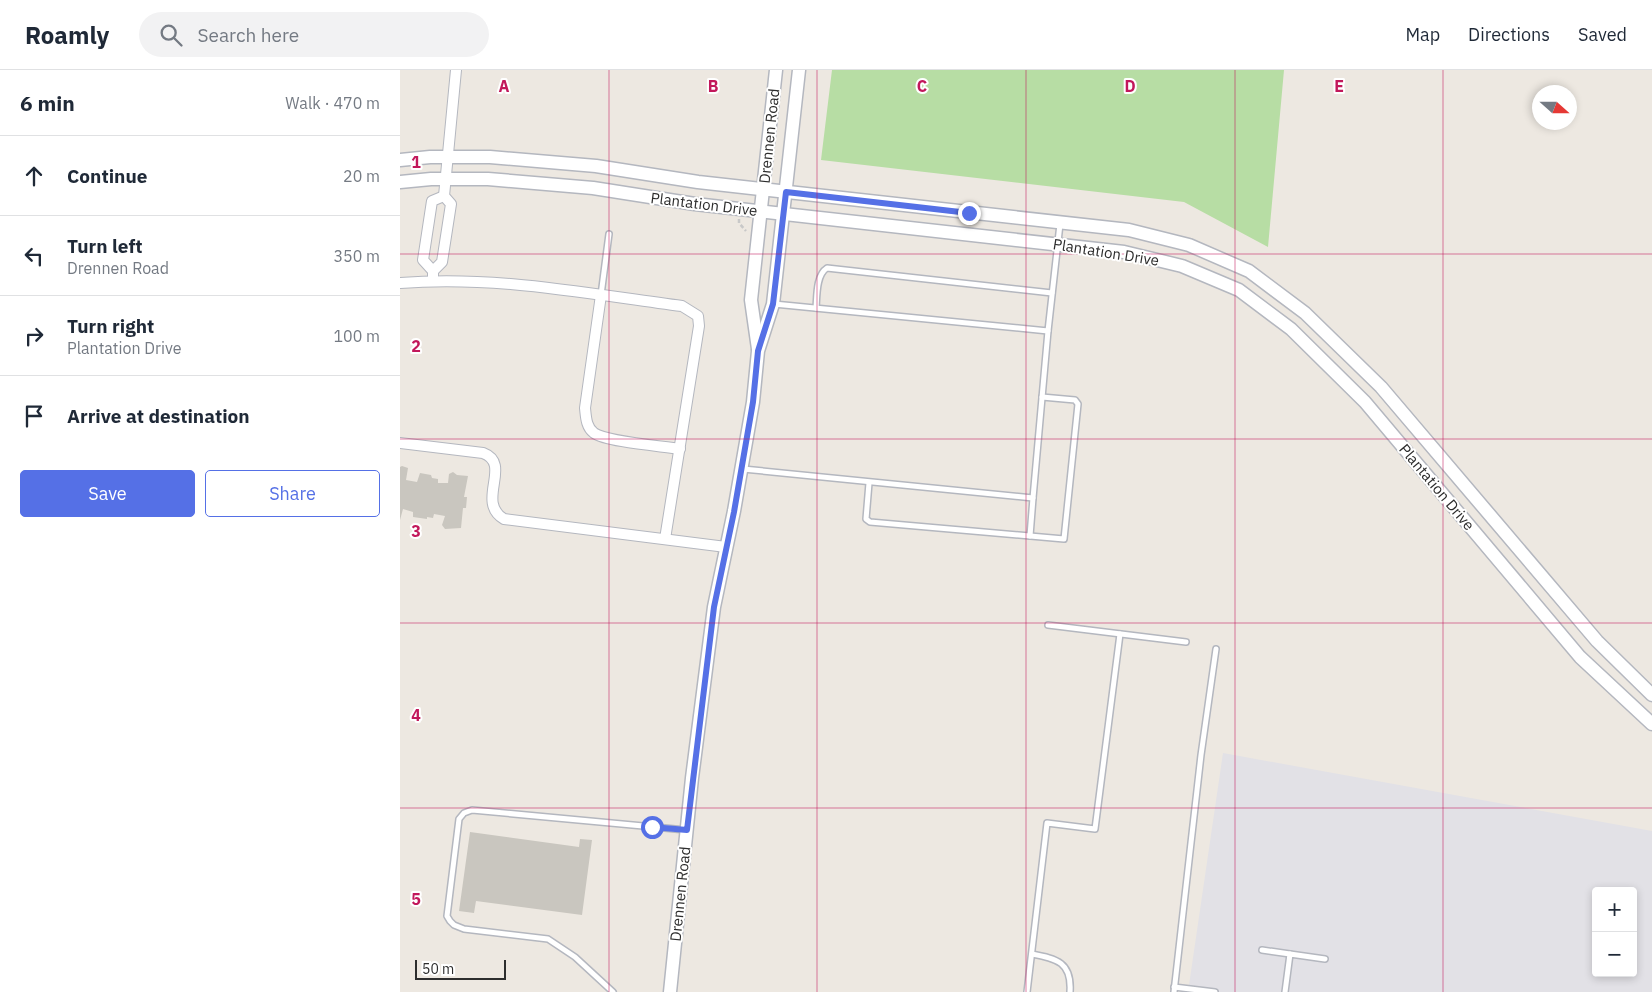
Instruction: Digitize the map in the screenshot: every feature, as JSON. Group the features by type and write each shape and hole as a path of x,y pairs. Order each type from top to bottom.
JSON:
{"street":[{"path":"433,276 442,262 451,204 444,196 456,70"},
{"name":"Drennen Road","path":"758,351 751,300 776,70"},
{"name":"Drennen Road","path":"670,992 687,830 714,607 753,402 758,351 773,304 799,70"},
{"name":"Plantation Drive","path":"400,160 490,157 596,166 698,182 1129,230 1189,245 1249,271 1305,312 1381,387 1596,641 1652,696"},
{"name":"Plantation Drive","path":"400,182 488,179 593,188 694,204 1124,252 1182,266 1239,290 1291,329 1365,402 1580,657 1652,724"},
{"path":"433,276 423,260 432,201 444,196"},
{"path":"427,232 447,235"},
{"path":"400,283 433,276 498,283 682,306 698,316 699,326 665,540"},
{"path":"1252,300 1262,280"},
{"path":"601,295 585,408 586,422 594,433 607,439 680,449"},
{"path":"400,443 488,455 493,459 495,465 493,509 498,516 504,519 726,547"}],"lane":[{"path":"1030,536 1048,331 1060,223"},
{"path":"601,295 609,234"},
{"path":"816,308 820,278 828,268 1052,293"},
{"path":"773,304 1048,331"},
{"path":"869,482 866,519 870,522 1064,539 1078,404 1075,400 1042,397"},
{"path":"741,469 1033,498"},
{"path":"1048,625 1186,642"},
{"path":"1027,992 1047,823 1095,829 1120,634"},
{"path":"1215,992 1174,989 1201,755 1216,649"},
{"path":"613,992 575,956 548,939 464,929 450,921 447,916 458,818 472,810 687,830"},
{"path":"1262,950 1325,959"},
{"path":"1032,954 1049,957 1064,966 1070,974 1070,992"},
{"path":"1285,992 1290,954"}],"shaded area":[{"path":"1223,753 1652,831 1652,992 1188,992"}],"green space":[{"path":"832,70 1284,70 1268,247 1184,202 821,160"}],"building":[{"path":"400,467 408,468 406,480 417,482 420,473 431,475 432,478 438,479 438,483 448,483 449,474 453,472 457,475 468,476 464,497 467,497 466,508 463,508 461,528 445,529 442,525 445,516 434,514 433,518 427,517 427,519 413,517 413,512 403,509 400,520"},
{"path":"470,832 579,847 580,839 592,840 582,915 476,901 474,913 459,911"}],"route":[{"path":"652,827 687,830 714,607 734,512 753,402 758,351 773,304 786,192 969,213"}]}
